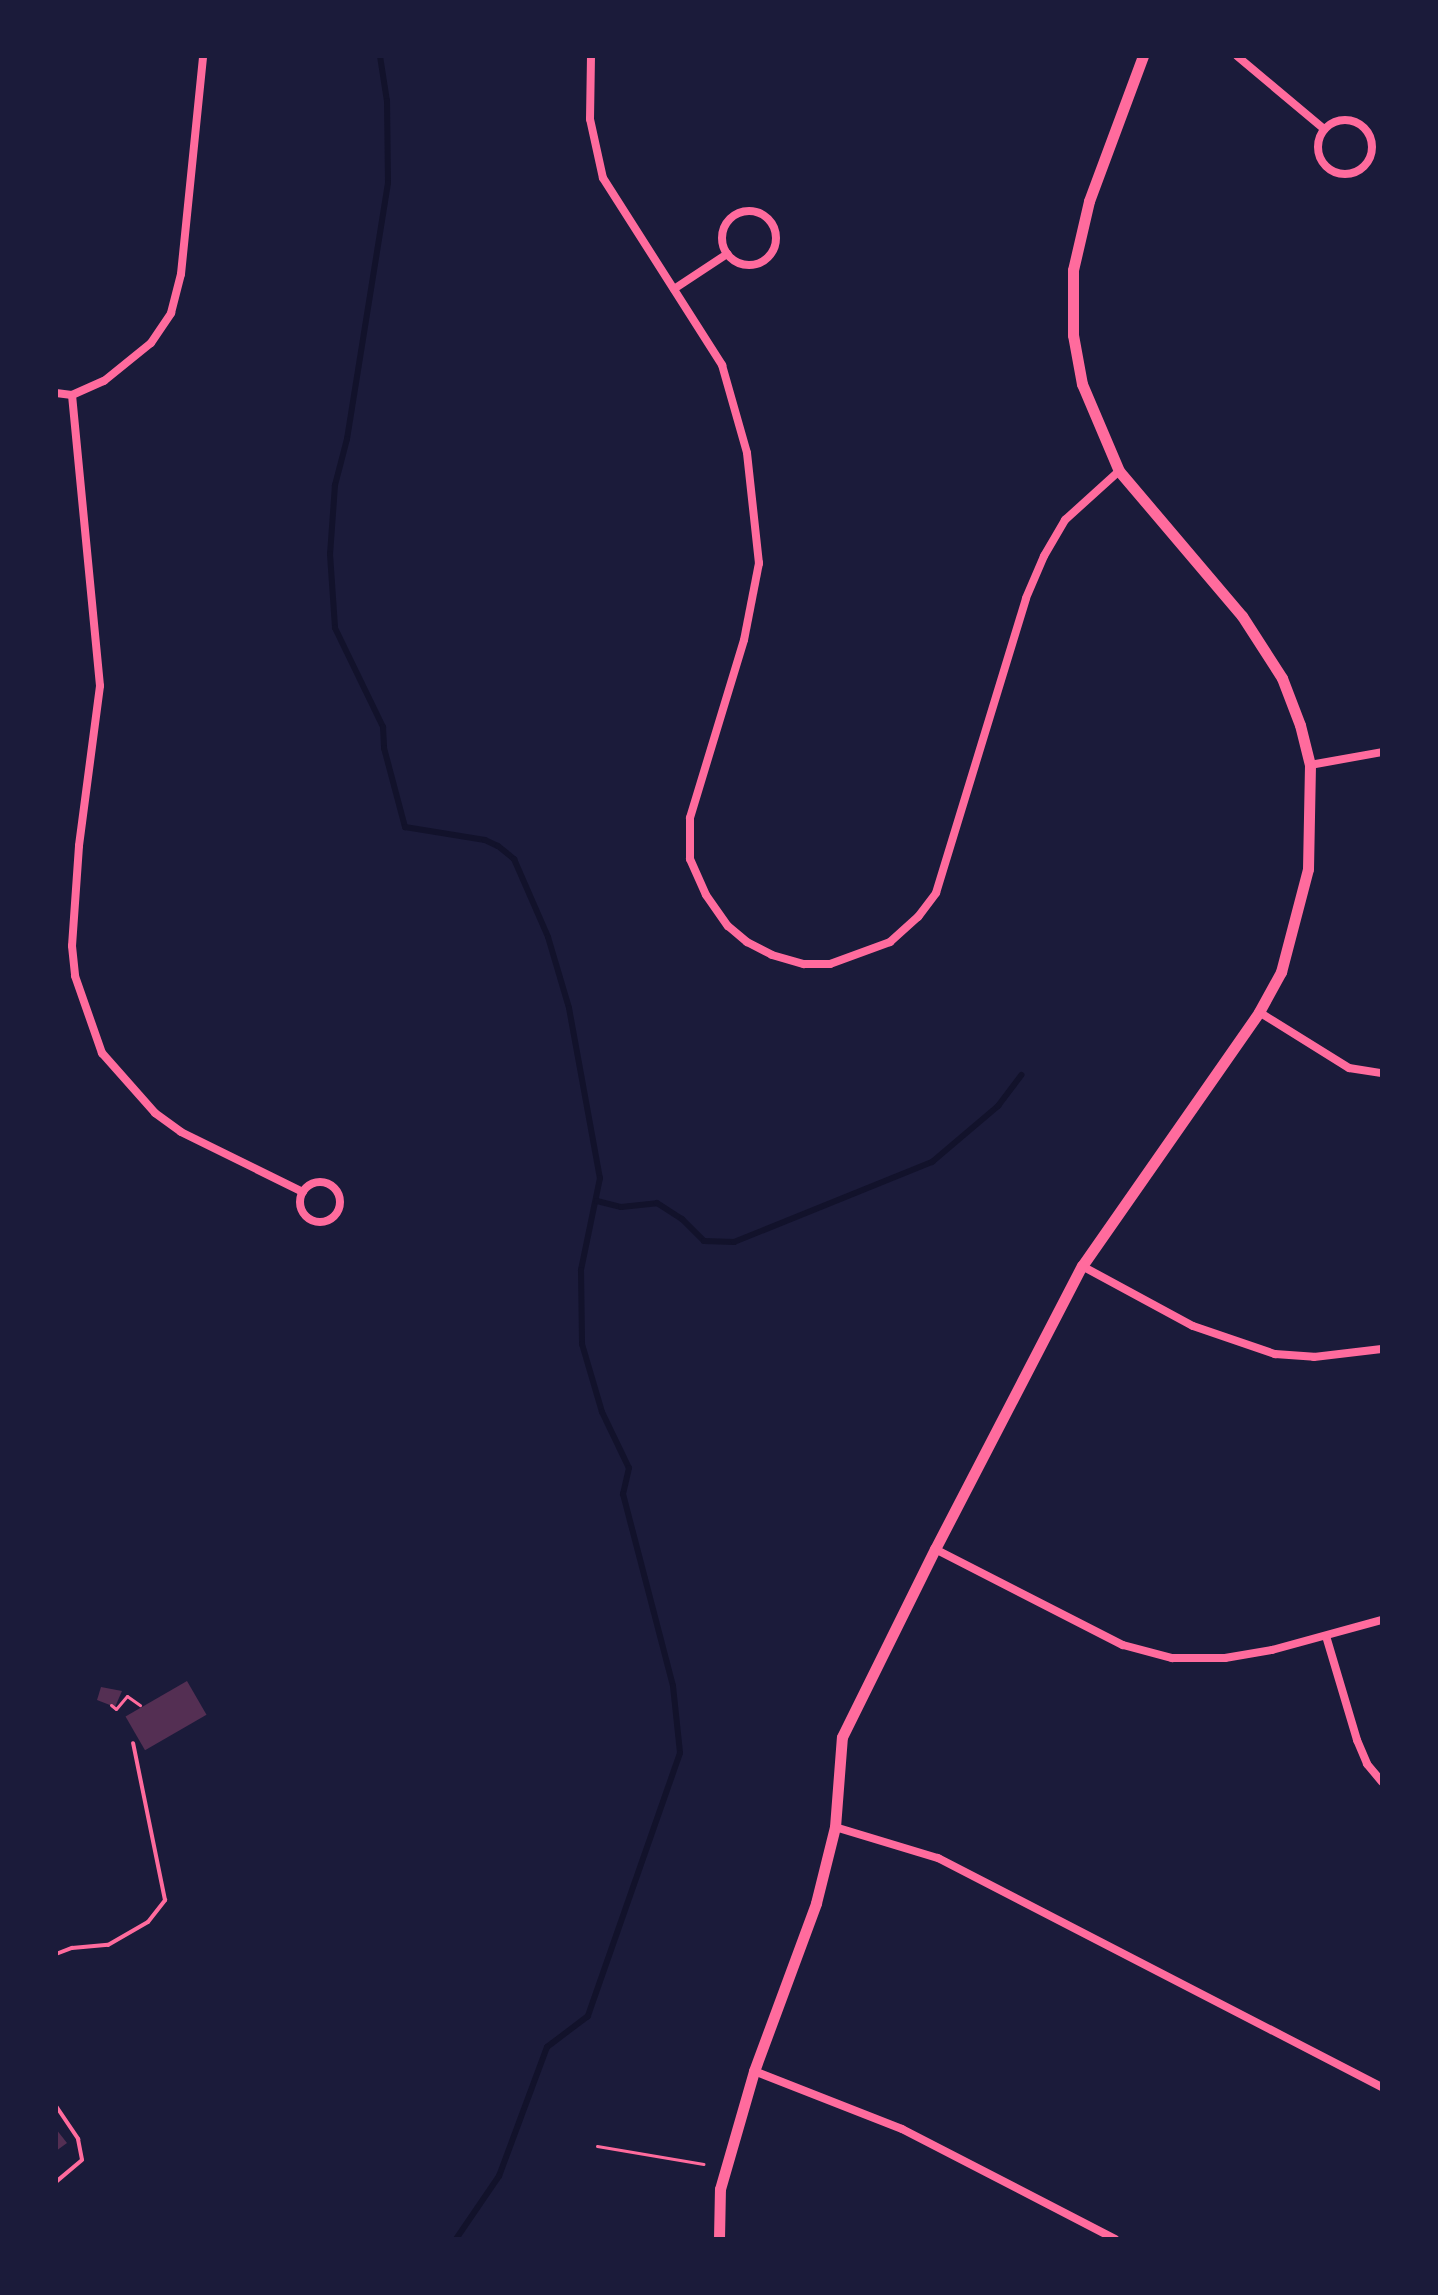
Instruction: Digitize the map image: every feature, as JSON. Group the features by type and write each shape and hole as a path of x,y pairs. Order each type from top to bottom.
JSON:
{"street":[{"path":"56,393 72,395 104,381 151,343 171,313 181,274 203,56"},
{"path":"591,56 590,119 603,178 620,210 722,365 747,453 759,563 744,640 690,818 690,859 706,895 728,926 772,955 804,964 830,964 860,956 890,942 918,917 936,893 1026,598 1044,556 1065,520 1119,471"},
{"path":"719,2239 720,2189 754,2071 816,1903 835,1827 842,1737 935,1549 1082,1266 1259,1012 1281,972 1308,869 1310,765 1300,725 1267,649 1119,471 1082,384 1073,335 1073,270 1089,201 1143,56"},
{"path":"1237,56 1324,129"},
{"path":"1348,120 1363,127 1372,151 1364,166 1357,172 1338,174 1323,164 1317,146 1324,129 1348,120"},
{"path":"741,213 757,213 771,224 775,246 762,262 742,265 727,254 722,233 732,217 741,213"},
{"path":"674,289 727,254"},
{"path":"72,395 100,686 80,831 72,946 83,1006 102,1053 155,1113 181,1132 303,1192"},
{"path":"1310,765 1382,752"},
{"path":"1259,1012 1349,1068 1382,1073"},
{"path":"319,1182 332,1186 340,1197 337,1215 325,1222 306,1218 300,1205 303,1192 319,1182"},
{"path":"1082,1266 1193,1326 1275,1354 1314,1357 1382,1349"},
{"path":"935,1549 1123,1645 1172,1658 1225,1658 1382,1620"},
{"path":"1326,1636 1357,1740 1367,1764 1382,1782"},
{"path":"835,1827 938,1858 1382,2087"},
{"path":"754,2071 902,2129 1115,2239"}],"lane":[{"path":"56,1954 72,1948 108,1945 148,1922 165,1900 133,1743"},
{"path":"56,2106 78,2139 82,2160 56,2182"}],"path":[{"path":"111,1705 116,1709 127,1696 140,1705"},
{"path":"597,2146 703,2164"}],"building":[{"path":"187,1681 206,1715 145,1750 126,1716"},
{"path":"101,1687 122,1691 115,1707 97,1700"},
{"path":"56,2129 67,2143 56,2151"}],"waterway":[{"path":"380,56 387,101 388,183 347,439 335,485 330,554 335,628 383,727 384,748 405,827 485,840 498,846 514,859 548,937 569,1008 600,1178 581,1270 582,1344 602,1412 629,1468 623,1494 673,1686 680,1753 588,2016 547,2047 499,2176 456,2239"},
{"path":"597,1201 621,1207 657,1203 682,1219 704,1241 734,1242 932,1162 998,1106 1021,1075"}]}
